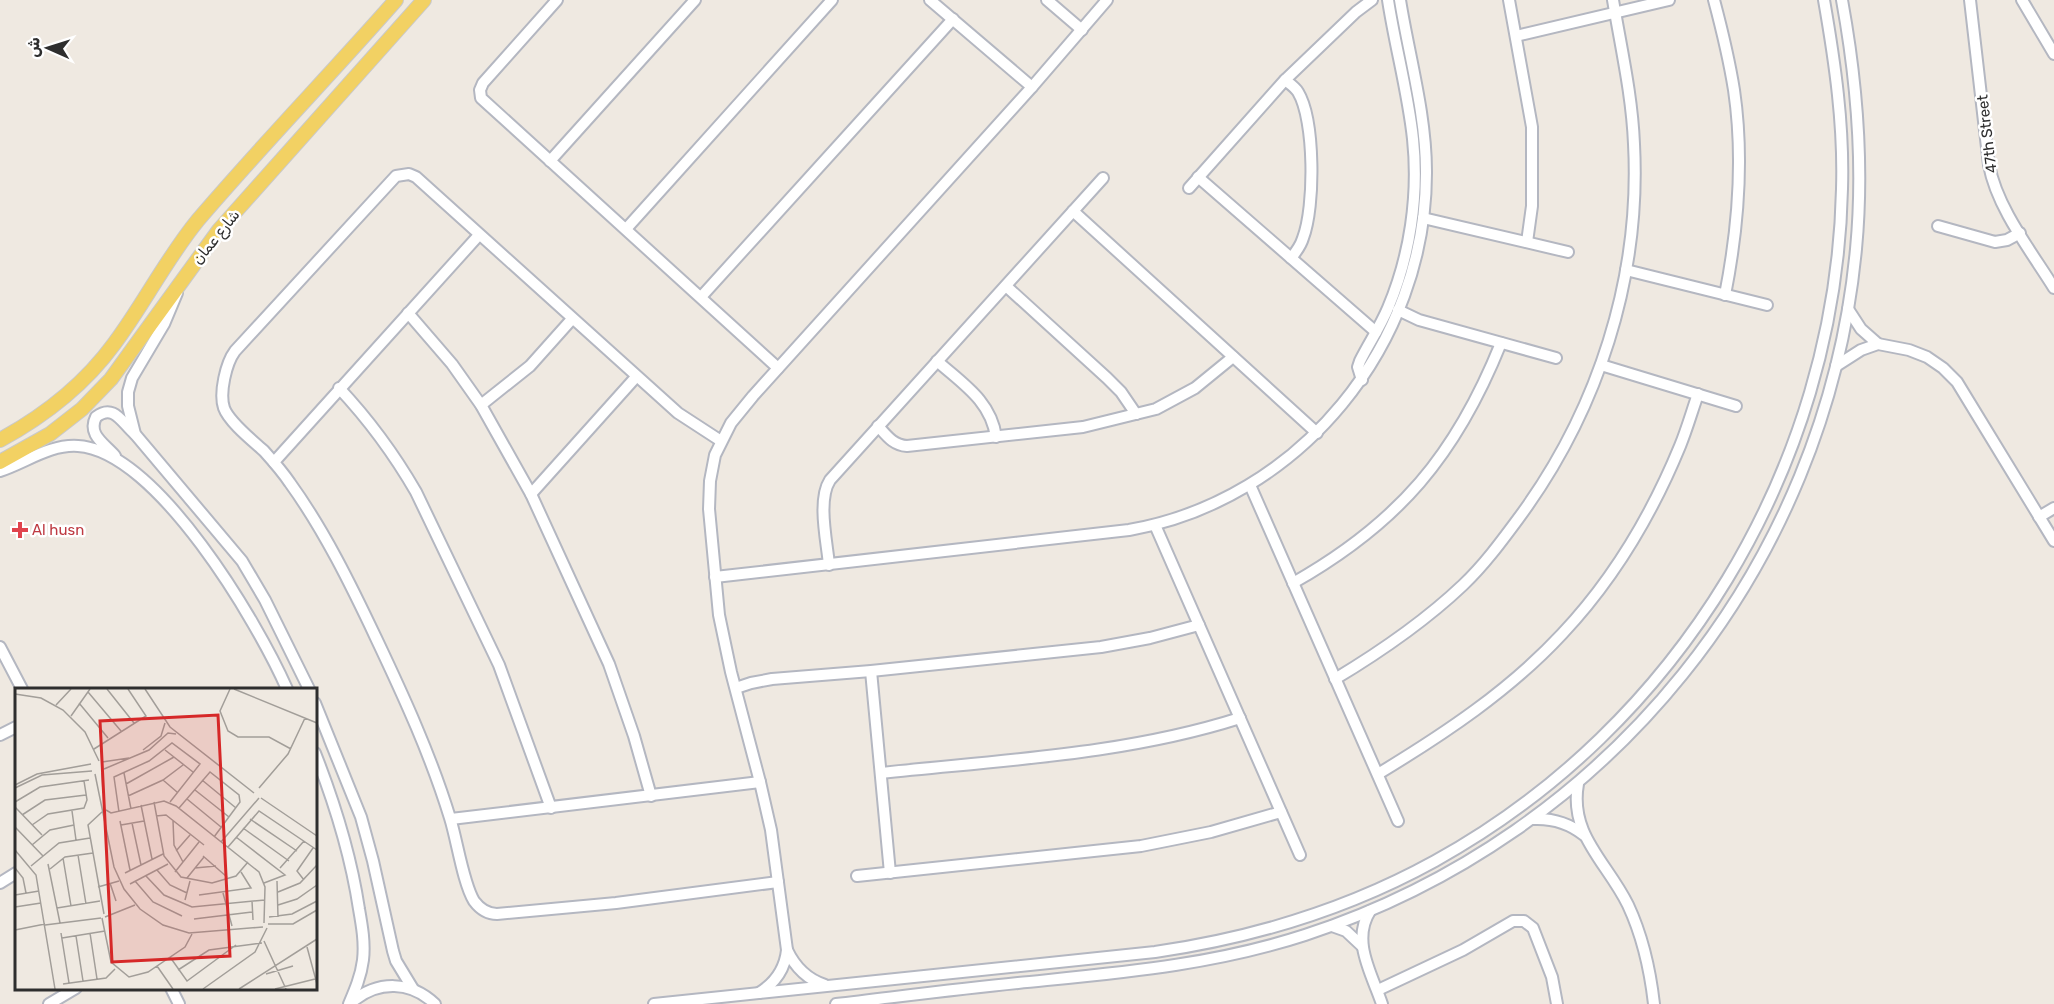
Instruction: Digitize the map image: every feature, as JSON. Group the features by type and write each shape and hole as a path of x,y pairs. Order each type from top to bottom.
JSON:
{"main road":[{"name":"شارع عمان","path":"0,440 54,406 100,363 125,329 164,266 198,220 396,0"},
{"name":"شارع عمان","path":"0,462 50,434 97,394 125,363 181,282 233,214 424,0"}],"street":[{"path":"557,0 483,83 480,90 484,101 778,368"},
{"path":"550,161 694,0"},
{"path":"626,229 832,0"},
{"path":"930,0 1032,87"},
{"path":"1047,0 1082,30"},
{"path":"759,993 778,975 786,959 787,950 773,840 719,615 708,493 711,468 721,441 732,423 778,368 1032,87 1107,0"},
{"path":"1189,188 1285,80 1371,0"},
{"path":"1362,380 1358,368 1394,292 1407,247 1413,212 1415,176 1411,122 1388,0"},
{"path":"715,577 1129,530 1155,525 1184,516 1250,485 1281,464 1317,433 1362,380 1382,347 1414,266 1423,218 1425,146 1423,122 1400,0"},
{"path":"1509,0 1532,127 1534,166 1527,242"},
{"path":"1335,679 1390,645 1423,620 1463,585 1485,561 1532,500 1558,459 1577,423 1601,365 1613,330 1626,270 1634,196 1634,145 1624,56 1613,0"},
{"path":"1516,36 1669,0"},
{"path":"1714,0 1734,92 1738,143 1738,195 1733,251 1725,296"},
{"path":"654,1004 1155,952 1205,944 1254,932 1344,903 1410,874 1478,836 1537,794 1580,759 1622,718 1655,681 1714,603 1749,544 1796,438 1812,388 1825,334 1836,277 1841,218 1840,101 1824,0"},
{"path":"836,1004 1191,964 1268,947 1332,926 1370,911 1442,876 1511,835 1578,784 1634,731 1701,653 1740,594 1774,533 1799,478 1822,417 1848,309 1856,250 1860,160 1854,71 1842,0"},
{"name":"47th Street","path":"1970,0 1991,176 1998,197 2054,288"},
{"path":"2022,0 2054,54"},
{"path":"701,297 953,20"},
{"path":"1285,80 1294,87 1304,105 1312,168 1307,224 1303,239 1291,258"},
{"path":"721,441 678,413 416,177 404,173 396,176 235,351 226,370 224,408 274,462 290,483 316,523 358,602 424,743 450,819 471,895 479,907 488,913 497,914 616,903 778,882"},
{"path":"1198,177 1376,332"},
{"path":"829,565 823,502 825,487 835,473 1103,178"},
{"path":"1073,211 1317,433"},
{"path":"1423,218 1568,252"},
{"path":"1938,226 1995,242 2007,240 2020,233"},
{"path":"274,462 479,235"},
{"path":"1626,270 1767,305"},
{"path":"135,434 128,406 128,392 132,378 171,309 181,282"},
{"path":"1006,286 1107,378 1131,404 1136,414"},
{"path":"1848,309 1861,329 1878,344 1919,353 1936,362 1950,374 2054,541"},
{"path":"1398,310 1419,320 1557,358"},
{"path":"408,313 452,364 481,405 531,494 584,606 612,672 651,796"},
{"path":"481,405 530,366 572,319"},
{"path":"1293,583 1335,558 1361,538 1392,512 1426,477 1472,408 1501,342"},
{"path":"1836,366 1861,350 1878,344"},
{"path":"879,426 892,441 902,446 1083,427 1156,409 1195,388 1233,357"},
{"path":"937,361 981,400 994,425 996,437"},
{"path":"1601,365 1736,406"},
{"path":"531,494 636,377"},
{"path":"339,388 373,427 416,492 499,665 551,808"},
{"path":"1378,774 1447,732 1489,700 1562,634 1608,577 1630,542 1662,485 1680,445 1698,394"},
{"path":"287,688 275,661 249,615 202,545 151,488 94,434 94,419 102,412 111,412 135,434 242,561 266,600 309,688"},
{"path":"0,471 43,453 67,446 96,449 121,462"},
{"path":"1250,485 1398,821"},
{"path":"2039,517 2054,508"},
{"path":"1155,525 1299,855"},
{"path":"736,688 751,682 772,679 1101,647 1150,638 1199,625"},
{"path":"0,647 21,688"},
{"path":"871,671 891,873"},
{"path":"316,705 361,817 393,951 402,972 413,989"},
{"path":"881,772 1118,748 1179,736 1240,718"},
{"path":"0,735 15,728"},
{"path":"316,756 327,783 349,859 361,920 363,961 359,980 349,1004"},
{"path":"450,819 760,782"},
{"path":"1578,784 1576,810 1584,836 1620,890 1633,916 1647,961 1654,1004"},
{"path":"1511,835 1514,826 1541,806 1542,798 1537,794"},
{"path":"857,876 1141,846 1211,832 1281,812"},
{"path":"1533,819 1557,820 1571,826 1584,836"},
{"path":"0,883 15,874"},
{"path":"1370,911 1363,924 1362,946 1382,1004"},
{"path":"1332,926 1346,931 1362,946"},
{"path":"1377,990 1435,964 1496,932 1512,927 1522,928 1539,945 1552,978 1557,1004"},
{"path":"787,950 795,965 807,976 829,986"},
{"path":"349,1004 362,994 378,987 396,985 413,989 427,996 435,1004"},
{"path":"49,1004 73,989"},
{"path":"172,989 179,1004"}],"place":[{"name":"Al husn","path":"20,530"}]}
